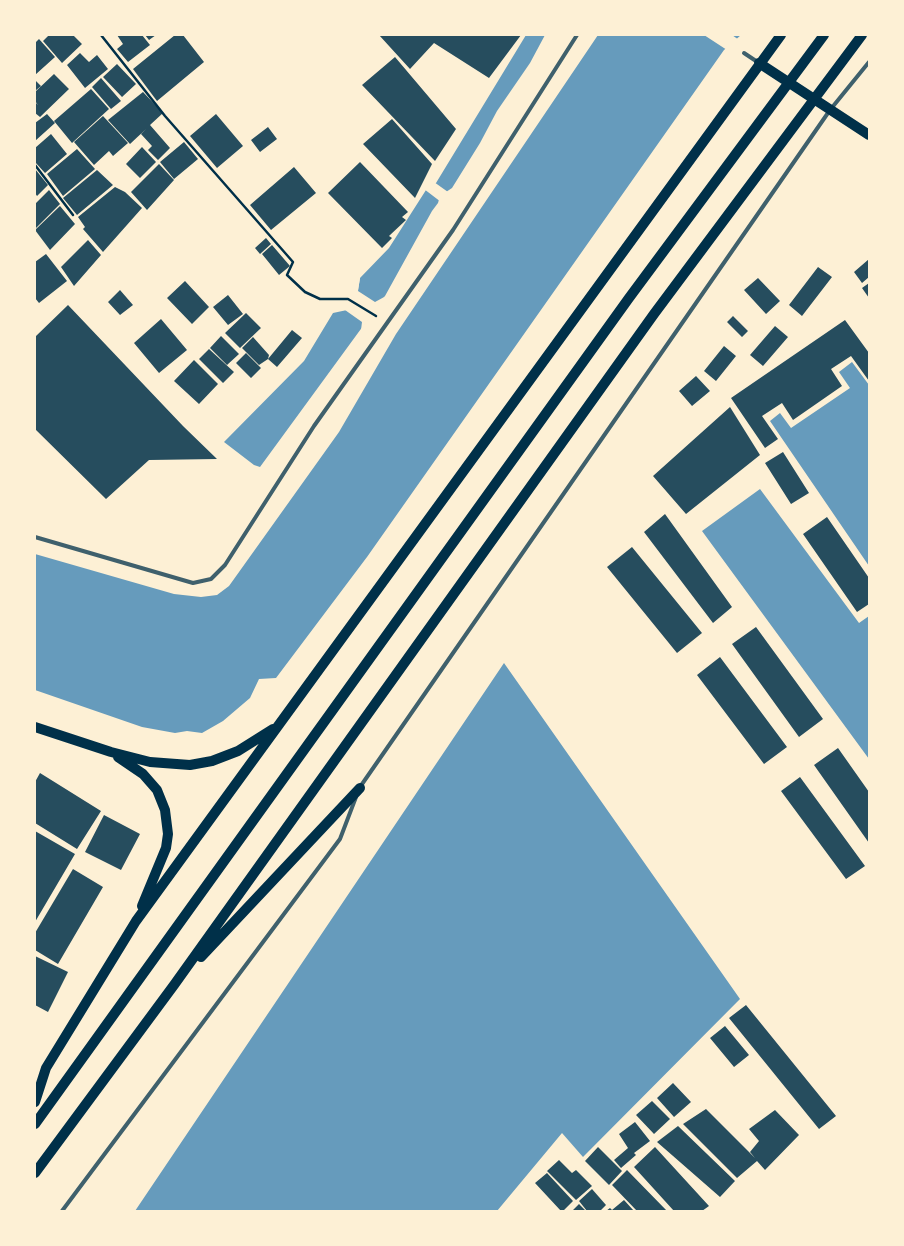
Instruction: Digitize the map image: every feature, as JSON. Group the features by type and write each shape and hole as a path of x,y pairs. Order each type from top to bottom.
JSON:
{"main road":[{"path":"35,1102 46,1068 136,921 759,63 781,35"},
{"path":"35,1124 629,298 824,35"},
{"path":"35,1174 174,986 654,314 862,35"},
{"path":"759,63 869,135"},
{"path":"35,727 111,752 150,762 190,765 212,761 238,751 278,726"},
{"path":"111,752 143,774 157,790 165,810 168,834 166,848 136,921"},
{"path":"174,986 360,788"}],"street":[{"path":"35,537 193,583 211,579 225,565 314,426 453,230 577,35"},
{"path":"744,53 759,63"},
{"path":"62,1211 340,839 360,788 830,110 869,62"}],"path":[{"path":"101,35 165,116 293,262 287,275 305,292 320,299 348,299 388,322"},
{"path":"35,165 73,215"}],"water":[{"path":"526,35 545,35 530,63 497,111 480,143 452,188 440,196 438,203 432,211 385,296 260,467 254,465 224,442 304,361 333,313 347,310 358,290 360,278 389,248 426,190 436,183"},
{"path":"598,35 741,35 724,50 367,557 276,678 259,679 250,698 223,721 202,733 187,731 175,733 142,727 35,690 35,554 174,594 201,597 217,595 229,586 339,432 396,334"},
{"path":"852,362 869,385 869,566 770,421 780,413 791,428 850,388 839,372"},
{"path":"760,489 859,623 869,616 869,759 702,531"},
{"path":"504,663 740,999 583,1157 562,1133 497,1211 135,1211"}],"pier":[{"path":"704,35 732,35 739,40 727,50"},
{"path":"434,182 448,192 442,197 441,202 424,189"},
{"path":"358,278 360,278 358,291 375,302 386,296 361,330 362,322 345,310 332,311 346,308 356,290"}],"building":[{"path":"49,35 73,35 82,44 62,63 43,41"},
{"path":"117,35 142,35 150,45 128,62 117,49 123,44"},
{"path":"145,35 156,35 149,40"},
{"path":"175,35 183,35 204,62 157,101 133,69"},
{"path":"379,35 521,35 489,78 434,43 410,69"},
{"path":"39,39 55,57 35,75 35,43"},
{"path":"80,53 89,62 97,55 108,69 85,88 67,65"},
{"path":"395,57 456,129 435,161 362,85"},
{"path":"117,64 136,84 122,97 103,77"},
{"path":"54,74 69,89 40,117 35,113 35,102 38,105 35,101 35,92"},
{"path":"101,78 121,101 111,109 92,87"},
{"path":"35,80 41,86 35,91"},
{"path":"91,89 109,109 72,143 54,121"},
{"path":"143,92 163,113 150,125 170,148 158,160 148,150 152,146 141,134 146,129 130,144 108,120"},
{"path":"47,114 55,123 35,141 35,123"},
{"path":"216,114 243,146 217,168 190,136"},
{"path":"103,116 128,143 113,156 109,151 94,165 74,142"},
{"path":"392,119 432,164 415,198 363,144"},
{"path":"268,127 277,139 260,152 251,140"},
{"path":"51,134 67,154 45,173 35,162 35,148"},
{"path":"184,142 198,159 174,179 160,162"},
{"path":"142,147 156,162 140,178 126,164"},
{"path":"77,149 95,169 63,196 47,174"},
{"path":"360,162 408,212 402,217 406,220 389,236 392,238 382,248 328,193"},
{"path":"159,164 174,180 147,210 131,192"},
{"path":"294,167 316,193 271,230 250,205"},
{"path":"35,169 48,185 37,196 35,193"},
{"path":"97,170 113,185 77,215 63,198"},
{"path":"115,187 125,192 142,208 103,252 83,229 85,227 78,217"},
{"path":"49,190 60,204 35,229 35,204"},
{"path":"60,206 75,224 50,250 35,230"},
{"path":"266,238 271,244 260,254 255,248"},
{"path":"88,240 101,255 74,286 61,267"},
{"path":"272,245 290,266 279,275 262,254"},
{"path":"46,254 67,281 39,303 35,298 35,262"},
{"path":"869,259 869,277 862,283 854,272"},
{"path":"818,267 832,277 802,316 789,305"},
{"path":"758,278 780,301 766,314 744,290"},
{"path":"185,281 209,307 192,324 167,298"},
{"path":"869,283 869,298 862,288"},
{"path":"120,290 133,305 120,315 108,302"},
{"path":"228,295 243,314 228,325 213,307"},
{"path":"68,305 183,426 217,459 149,460 106,499 35,429 35,337"},
{"path":"246,313 261,328 240,348 225,333"},
{"path":"733,316 748,331 742,337 727,322"},
{"path":"161,319 187,350 159,373 134,343"},
{"path":"845,320 869,353 869,381 851,356 831,369 842,386 793,420 782,403 762,416 778,439 765,448 731,398"},
{"path":"775,326 788,337 763,366 750,355"},
{"path":"292,330 302,338 277,367 268,359"},
{"path":"221,336 239,354 227,365 210,348"},
{"path":"253,337 269,355 268,359 259,365 242,348"},
{"path":"724,346 736,356 716,381 704,371"},
{"path":"209,349 234,372 223,383 199,359"},
{"path":"246,353 261,368 251,378 236,363"},
{"path":"194,360 218,384 199,404 174,381"},
{"path":"696,376 710,391 692,406 679,391"},
{"path":"730,407 760,455 686,514 653,476"},
{"path":"783,452 809,493 791,504 765,463"},
{"path":"665,514 732,607 713,623 644,532"},
{"path":"827,517 869,578 869,604 857,612 803,534"},
{"path":"632,547 702,633 677,653 607,567"},
{"path":"756,627 823,719 799,737 732,644"},
{"path":"720,657 787,747 764,764 697,675"},
{"path":"838,748 869,792 869,843 814,765"},
{"path":"40,773 101,811 77,849 35,823 35,782"},
{"path":"800,777 865,866 846,879 781,791"},
{"path":"104,815 140,834 121,870 85,852"},
{"path":"35,831 75,854 35,922"},
{"path":"73,869 103,887 58,964 35,950 35,933"},
{"path":"35,956 68,972 48,1012 35,1005"},
{"path":"746,1005 836,1116 819,1129 729,1018"},
{"path":"725,1026 749,1055 734,1067 710,1038"},
{"path":"673,1083 691,1102 674,1117 657,1098"},
{"path":"652,1101 670,1119 654,1134 636,1115"},
{"path":"706,1109 755,1158 750,1152 759,1141 749,1129 775,1110 799,1135 765,1170 757,1161 737,1178 683,1124"},
{"path":"635,1122 650,1141 634,1153 636,1155 621,1168 614,1160 628,1148 619,1134"},
{"path":"678,1126 735,1181 720,1197 657,1142"},
{"path":"598,1147 622,1171 609,1185 585,1161"},
{"path":"655,1147 709,1206 702,1211 674,1211 634,1167"},
{"path":"559,1160 572,1173 576,1170 592,1186 576,1200 547,1171"},
{"path":"627,1170 667,1211 637,1211 612,1185"},
{"path":"547,1173 573,1201 563,1211 561,1211 535,1183"},
{"path":"592,1189 606,1205 600,1211 587,1211 579,1201"},
{"path":"624,1200 634,1211 606,1211 610,1208 612,1210"},
{"path":"579,1204 586,1211 572,1211"}]}
